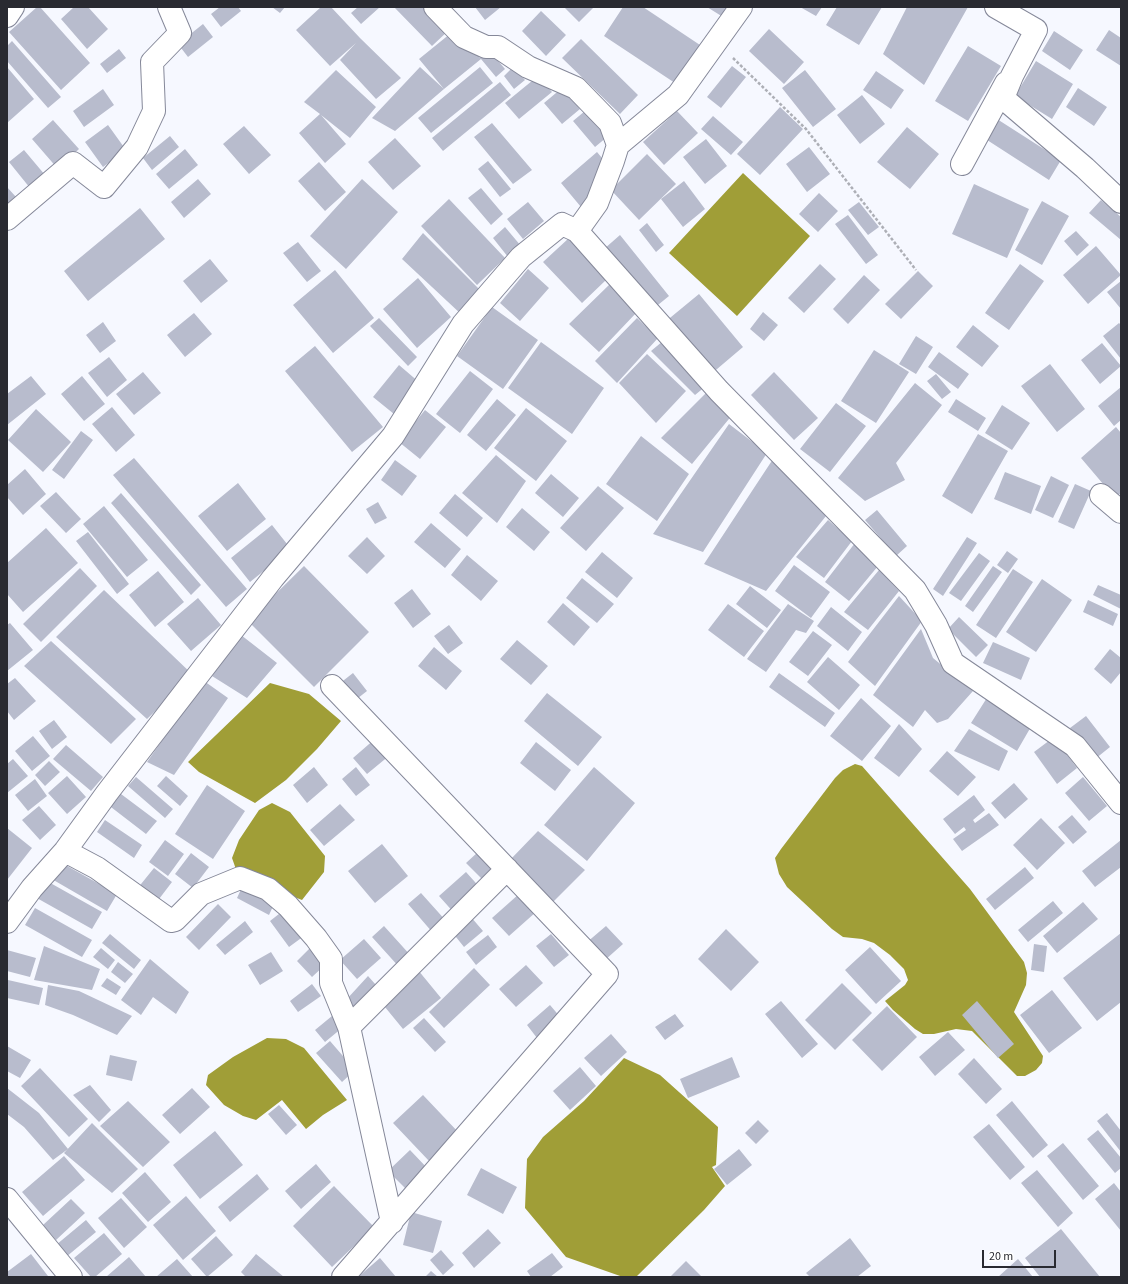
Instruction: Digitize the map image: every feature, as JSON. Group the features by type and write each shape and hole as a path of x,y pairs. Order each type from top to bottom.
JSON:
{"street":[{"path":"7,16 13,7"},
{"path":"7,219 73,163 104,187 137,147 154,112 152,62 180,33 169,7"},
{"path":"435,7 464,37 486,47 498,47 528,67 576,88 610,123 618,145"},
{"path":"577,231 597,204 618,145 678,95 742,7"},
{"path":"996,7 1036,30"},
{"path":"962,164 1036,30"},
{"path":"1036,30 1012,76 1003,98 1085,168 1121,202"},
{"path":"7,922 32,888 65,851 87,819 273,578 393,436 463,324 521,257 562,224 577,231 719,392 914,590 936,625 953,663 1074,746 1121,803"},
{"path":"1101,495 1121,512"},
{"path":"332,686 607,974 343,1277"},
{"path":"65,851 97,868 171,920 175,920 201,894 240,878 268,889 288,906 316,938 331,959 331,983 349,1027 392,1222"},
{"path":"349,1027 507,869"},
{"path":"7,1199 71,1277"}],"path":[{"path":"716,44 742,66 806,129 916,270"}],"shaded area":[{"path":"743,173 810,236 737,316 669,253"},
{"path":"270,683 309,694 341,721 317,749 286,780 255,803 199,772 188,762"},
{"path":"855,764 862,766 970,889 1024,962 1027,973 1026,985 1014,1012 1043,1056 1042,1063 1036,1070 1025,1076 1017,1076 972,1031 956,1029 934,1034 923,1034 915,1029 885,1001 905,985 908,980 904,969 890,955 874,943 862,939 843,937 832,929 787,887 779,874 775,858 781,849 835,778 843,770"},
{"path":"272,803 290,812 325,856 324,872 302,900 238,875 232,858 239,840 259,810"},
{"path":"267,1038 286,1039 304,1048 347,1100 323,1115 306,1129 282,1100 256,1120 243,1116 224,1105 206,1085 208,1075 233,1057"},
{"path":"624,1058 660,1075 718,1127 716,1165 712,1167 725,1186 704,1210 636,1277 623,1277 566,1257 525,1208 527,1159 543,1137 584,1101"}],"building":[{"path":"37,7 40,7 90,63 61,90 9,32"},
{"path":"74,7 88,7 108,29 87,49 61,19"},
{"path":"220,7 238,7 241,11 221,27 211,14"},
{"path":"272,7 285,7 280,13"},
{"path":"321,7 331,7 401,78 376,99 340,60 356,43 330,66 296,30"},
{"path":"358,7 380,7 361,24 351,13"},
{"path":"394,7 428,7 449,30 432,46"},
{"path":"475,7 501,7 485,20"},
{"path":"564,7 594,7 579,22"},
{"path":"623,7 643,7 703,47 678,85 604,36"},
{"path":"707,7 729,7 723,17"},
{"path":"800,7 822,7 816,16"},
{"path":"837,7 882,7 859,45 826,25"},
{"path":"907,7 968,7 924,85 883,54"},
{"path":"541,11 566,35 546,56 522,31"},
{"path":"203,24 213,37 188,57 178,44"},
{"path":"456,29 480,58 489,50 505,69 496,77 481,59 444,89 419,59"},
{"path":"769,29 804,62 784,84 749,51"},
{"path":"1109,30 1121,38 1121,66 1096,50"},
{"path":"1054,31 1083,50 1070,70 1042,51"},
{"path":"581,39 638,95 620,114 562,58"},
{"path":"12,41 61,97 48,108 7,61 7,46"},
{"path":"968,46 1001,66 968,121 935,101"},
{"path":"119,49 126,58 107,73 100,64"},
{"path":"1036,61 1073,84 1052,119 1015,96"},
{"path":"732,66 746,77 721,108 707,97"},
{"path":"7,67 34,99 7,123"},
{"path":"420,67 444,89 395,131 372,118"},
{"path":"480,67 493,83 431,133 418,118"},
{"path":"513,67 525,80 514,89 504,76"},
{"path":"336,70 376,107 350,138 321,115 346,144 325,163 299,133 320,114 304,102"},
{"path":"805,70 836,109 813,127 782,88"},
{"path":"876,71 904,90 891,109 863,90"},
{"path":"538,76 552,92 519,119 505,103"},
{"path":"500,82 511,95 443,151 432,138"},
{"path":"562,88 580,109 562,124 544,103"},
{"path":"1078,88 1107,107 1094,126 1066,107"},
{"path":"103,89 114,105 84,127 73,111"},
{"path":"862,95 885,124 860,144 837,115"},
{"path":"780,107 803,129 760,175 737,154"},
{"path":"585,111 607,137 595,147 573,121"},
{"path":"677,111 698,133 664,165 643,142"},
{"path":"713,116 743,142 731,155 701,129"},
{"path":"997,119 1061,160 1049,180 984,138"},
{"path":"53,120 79,149 58,169 32,139"},
{"path":"492,123 532,170 513,184 474,137"},
{"path":"108,125 126,150 103,167 85,142"},
{"path":"244,126 271,155 249,174 223,144"},
{"path":"907,127 939,154 910,189 877,162"},
{"path":"170,136 179,147 152,170 143,158"},
{"path":"395,138 421,166 393,190 368,162"},
{"path":"706,139 727,166 705,184 683,157"},
{"path":"809,147 830,174 807,192 786,164"},
{"path":"185,149 198,165 169,189 156,174"},
{"path":"24,150 45,175 30,188 9,162"},
{"path":"597,152 617,176 581,207 561,183"},
{"path":"647,154 676,184 639,220 611,190"},
{"path":"488,161 511,189 500,197 478,169"},
{"path":"319,162 346,192 325,211 298,181"},
{"path":"198,179 211,194 184,218 171,202"},
{"path":"362,179 398,212 346,269 310,236"},
{"path":"684,181 705,209 683,227 661,199"},
{"path":"974,184 1029,209 1007,258 952,234"},
{"path":"7,187 16,197 7,205"},
{"path":"481,188 503,214 491,225 468,198"},
{"path":"819,193 838,211 818,232 799,214"},
{"path":"449,199 505,258 477,285 421,226"},
{"path":"1101,200 1121,217 1121,240 1089,213"},
{"path":"1042,201 1069,216 1042,265 1015,250"},
{"path":"528,202 544,221 523,239 507,219"},
{"path":"859,202 879,227 868,235 848,210"},
{"path":"140,208 165,239 88,301 64,271"},
{"path":"848,215 878,255 866,264 835,224"},
{"path":"647,223 664,245 656,252 639,230"},
{"path":"505,227 521,246 508,257 493,238"},
{"path":"1076,231 1089,245 1077,256 1064,241"},
{"path":"423,233 484,294 462,315 402,259"},
{"path":"620,235 669,296 653,309 604,249"},
{"path":"569,238 606,280 582,303 543,262"},
{"path":"298,242 321,271 307,282 283,253"},
{"path":"1096,246 1121,275 1088,304 1063,275"},
{"path":"210,259 228,281 201,303 183,281"},
{"path":"820,264 836,279 804,313 788,298"},
{"path":"1020,264 1044,281 1009,330 985,313"},
{"path":"528,269 549,288 520,321 500,303"},
{"path":"335,270 374,318 333,353 293,305"},
{"path":"918,271 933,286 901,319 885,304"},
{"path":"864,275 880,290 848,324 833,309"},
{"path":"418,278 451,317 417,348 383,309"},
{"path":"1121,281 1121,309 1107,292"},
{"path":"610,284 637,312 599,352 569,324"},
{"path":"699,294 743,347 710,375 665,322"},
{"path":"492,307 538,340 503,389 457,356"},
{"path":"763,312 778,325 764,341 750,329"},
{"path":"194,313 212,334 185,357 167,335"},
{"path":"379,318 417,357 408,366 370,326"},
{"path":"637,318 658,338 617,383 595,361"},
{"path":"103,322 116,341 100,353 86,335"},
{"path":"1119,323 1121,325 1121,359 1103,336"},
{"path":"973,325 999,346 982,367 956,347"},
{"path":"916,336 933,347 916,374 899,364"},
{"path":"663,341 706,386 695,395 651,351"},
{"path":"541,342 604,388 572,434 508,388"},
{"path":"1102,343 1121,366 1100,384 1081,360"},
{"path":"315,346 383,427 352,452 285,371"},
{"path":"874,350 909,372 876,423 841,401"},
{"path":"939,352 969,374 958,389 928,367"},
{"path":"647,354 686,391 656,423 619,383"},
{"path":"109,357 127,380 107,397 88,373"},
{"path":"1050,364 1085,409 1057,432 1021,386"},
{"path":"399,365 420,383 394,414 373,397"},
{"path":"470,371 493,389 460,433 436,414"},
{"path":"143,372 161,393 134,415 116,394"},
{"path":"774,372 818,418 794,440 751,395"},
{"path":"936,374 951,392 942,399 927,381"},
{"path":"31,376 46,394 7,425 7,394"},
{"path":"82,376 105,404 84,421 61,394"},
{"path":"915,383 942,405 896,463 905,480 865,501 838,478"},
{"path":"1121,387 1121,420 1114,426 1098,406"},
{"path":"708,391 733,414 692,464 661,438"},
{"path":"497,399 516,415 486,451 467,435"},
{"path":"956,399 986,418 978,431 948,412"},
{"path":"836,403 866,426 830,472 800,449"},
{"path":"1002,405 1030,423 1012,450 985,433"},
{"path":"112,407 135,435 116,452 92,424"},
{"path":"526,408 567,441 536,481 494,448"},
{"path":"36,409 71,442 43,472 8,440"},
{"path":"425,410 446,427 420,459 399,442"},
{"path":"729,424 767,453 703,552 653,534"},
{"path":"1116,427 1121,433 1121,493 1115,498 1081,458"},
{"path":"81,431 93,440 64,479 52,470"},
{"path":"978,434 1008,451 972,514 942,496"},
{"path":"641,436 689,474 657,521 606,484"},
{"path":"496,455 526,481 497,523 462,493"},
{"path":"775,456 830,511 766,591 704,564"},
{"path":"134,458 247,589 226,607 113,475"},
{"path":"395,460 417,476 402,496 381,480"},
{"path":"25,469 46,494 23,515 7,497 7,485"},
{"path":"1005,472 1041,486 1031,514 994,499"},
{"path":"551,474 579,498 563,517 535,493"},
{"path":"1051,476 1069,485 1053,518 1035,510"},
{"path":"238,483 266,519 227,551 198,516"},
{"path":"1075,484 1091,491 1074,529 1058,522"},
{"path":"598,486 624,508 586,551 560,528"},
{"path":"56,492 81,519 66,533 40,506"},
{"path":"121,493 201,585 191,595 111,503"},
{"path":"455,494 483,518 467,537 439,513"},
{"path":"378,502 387,518 375,524 366,509"},
{"path":"104,506 148,560 127,577 83,524"},
{"path":"522,508 550,532 534,551 506,527"},
{"path":"877,510 907,546 896,556 865,520"},
{"path":"828,520 852,541 824,578 796,557"},
{"path":"431,523 461,549 445,568 414,542"},
{"path":"272,525 291,549 250,582 231,558"},
{"path":"46,528 78,563 23,612 7,594 7,563"},
{"path":"88,532 129,584 117,594 76,541"},
{"path":"367,537 385,556 367,574 348,556"},
{"path":"967,537 977,543 943,596 933,589"},
{"path":"855,543 878,566 849,601 825,582"},
{"path":"1007,551 1018,559 1008,573 997,565"},
{"path":"602,552 633,578 617,598 585,572"},
{"path":"979,553 990,561 961,601 949,593"},
{"path":"467,555 498,581 481,601 451,575"},
{"path":"794,565 830,592 811,618 775,591"},
{"path":"304,566 369,632 314,687 248,621"},
{"path":"993,566 1002,572 973,612 965,606"},
{"path":"80,568 97,586 41,642 23,624"},
{"path":"1013,569 1033,582 996,638 976,625"},
{"path":"879,570 899,591 868,630 844,612"},
{"path":"158,571 184,602 155,627 129,595"},
{"path":"582,578 614,604 597,623 566,598"},
{"path":"1042,579 1072,600 1036,652 1006,632"},
{"path":"1098,585 1121,595 1121,609 1093,595"},
{"path":"750,586 781,610 767,628 736,604"},
{"path":"412,589 431,614 413,628 394,603"},
{"path":"104,590 193,675 147,719 56,637"},
{"path":"899,596 922,621 875,686 848,662"},
{"path":"198,598 221,625 191,651 167,624"},
{"path":"1088,600 1118,614 1113,626 1083,612"},
{"path":"563,603 590,627 574,646 547,622"},
{"path":"728,604 764,631 744,657 708,630"},
{"path":"788,604 814,621 806,633 796,630 766,672 747,659"},
{"path":"831,607 862,632 848,651 817,626"},
{"path":"959,617 988,645 976,657 948,629"},
{"path":"10,623 33,650 7,671 7,625"},
{"path":"449,625 463,643 448,654 434,636"},
{"path":"921,629 933,658 973,691 948,719 937,723 925,710 913,727 873,695"},
{"path":"813,631 832,645 808,676 789,662"},
{"path":"241,635 277,663 247,698 212,676"},
{"path":"517,640 548,666 531,685 500,659"},
{"path":"51,641 136,719 111,744 24,666"},
{"path":"993,642 1030,658 1021,680 983,663"},
{"path":"434,647 462,671 446,690 418,666"},
{"path":"1110,649 1121,658 1121,672 1111,684 1094,669"},
{"path":"828,657 860,685 839,710 807,682"},
{"path":"353,673 367,691 353,702 339,684"},
{"path":"779,673 835,713 825,727 769,687"},
{"path":"15,678 36,701 14,720 7,711 7,684"},
{"path":"204,681 228,698 174,775 147,762"},
{"path":"547,693 602,737 578,766 524,721"},
{"path":"990,693 1032,725 1017,751 971,723"},
{"path":"861,698 891,726 862,761 830,736"},
{"path":"1086,716 1110,747 1095,759 1070,728"},
{"path":"54,720 67,737 52,749 39,731"},
{"path":"899,724 922,749 899,777 874,758"},
{"path":"969,729 1008,751 999,771 954,751"},
{"path":"33,736 50,756 32,771 15,751"},
{"path":"1054,737 1077,768 1057,784 1034,752"},
{"path":"376,738 390,755 367,774 353,758"},
{"path":"536,742 571,770 555,791 520,763"},
{"path":"66,745 103,777 91,791 53,759"},
{"path":"947,751 976,777 958,796 929,771"},
{"path":"13,759 28,776 7,793 7,764"},
{"path":"49,761 60,772 45,786 35,775"},
{"path":"314,767 328,785 307,803 293,785"},
{"path":"356,767 370,785 356,796 342,779"},
{"path":"594,767 635,803 587,861 544,825"},
{"path":"67,776 86,797 67,814 48,793"},
{"path":"166,776 188,796 180,806 157,786"},
{"path":"136,777 173,809 165,818 128,786"},
{"path":"1083,777 1107,806 1089,821 1065,793"},
{"path":"35,779 47,796 28,811 15,795"},
{"path":"1014,783 1028,799 1005,819 991,803"},
{"path":"207,785 245,811 213,859 175,834"},
{"path":"117,791 157,821 146,834 107,804"},
{"path":"974,795 985,810 973,820 975,823 989,813 999,825 962,851 953,839 966,830 964,827 955,834 943,819"},
{"path":"340,804 355,820 324,846 310,830"},
{"path":"39,806 56,825 40,840 22,820"},
{"path":"1072,815 1087,832 1073,844 1058,827"},
{"path":"1041,818 1065,843 1037,870 1013,845"},
{"path":"105,820 142,845 134,858 97,832"},
{"path":"7,828 32,848 7,880"},
{"path":"538,831 585,870 549,906 509,861"},
{"path":"165,840 184,854 168,876 149,862"},
{"path":"1121,840 1121,867 1095,887 1082,871"},
{"path":"382,844 408,876 375,903 348,871"},
{"path":"478,852 496,871 485,882 466,863"},
{"path":"191,853 209,867 193,888 175,874"},
{"path":"60,862 117,894 107,911 50,878"},
{"path":"1025,867 1034,878 995,910 986,899"},
{"path":"154,868 172,882 156,903 137,889"},
{"path":"466,872 483,891 456,915 439,896"},
{"path":"45,880 102,912 92,929 35,897"},
{"path":"243,885 275,902 269,915 237,898"},
{"path":"421,893 447,922 433,933 408,904"},
{"path":"519,894 536,912 509,936 492,918"},
{"path":"1053,901 1063,913 1028,942 1018,930"},
{"path":"1083,902 1098,919 1057,953 1043,936"},
{"path":"218,904 231,917 199,950 186,937"},
{"path":"35,908 92,940 82,957 25,925"},
{"path":"284,910 304,936 289,947 270,921"},
{"path":"471,917 483,931 464,947 452,932"},
{"path":"245,921 253,932 225,955 216,945"},
{"path":"384,926 412,957 400,968 372,937"},
{"path":"606,926 623,944 596,968 579,949"},
{"path":"726,929 759,962 731,991 698,959"},
{"path":"1121,933 1121,1002 1097,1021 1063,978"},
{"path":"110,934 141,960 134,969 102,943"},
{"path":"551,934 569,955 554,967 536,946"},
{"path":"488,935 497,947 476,965 466,952"},
{"path":"364,939 381,958 357,979 340,960"},
{"path":"1034,944 1047,946 1044,972 1031,970"},
{"path":"44,946 100,969 92,990 34,980"},
{"path":"311,947 326,964 312,977 297,961"},
{"path":"870,947 901,981 876,1004 845,970"},
{"path":"101,948 115,960 108,969 93,957"},
{"path":"7,950 36,958 30,977 7,971"},
{"path":"271,952 283,971 260,985 248,965"},
{"path":"150,959 189,992 176,1014 153,997 141,1015 121,1000"},
{"path":"118,962 133,974 125,983 111,972"},
{"path":"526,965 543,983 516,1007 499,989"},
{"path":"474,968 490,985 444,1028 429,1012"},
{"path":"418,970 441,998 403,1029 380,1001"},
{"path":"368,976 376,985 354,1008 346,1000"},
{"path":"107,978 121,987 116,995 101,986"},
{"path":"8,980 43,988 39,1005 7,998"},
{"path":"842,983 872,1013 835,1050 805,1020"},
{"path":"312,984 321,996 298,1012 290,1001"},
{"path":"48,985 79,991 132,1016 117,1035 73,1015 45,1005"},
{"path":"1052,990 1082,1028 1049,1053 1020,1015"},
{"path":"781,1001 818,1044 802,1058 765,1014"},
{"path":"977,1001 1014,1044 998,1058 962,1015"},
{"path":"550,1005 561,1018 537,1038 527,1025"},
{"path":"887,1006 917,1037 882,1071 852,1040"},
{"path":"675,1014 684,1026 665,1040 655,1027"},
{"path":"332,1016 342,1028 325,1042 315,1030"},
{"path":"424,1018 446,1042 435,1052 413,1028"},
{"path":"948,1032 965,1050 935,1076 919,1057"},
{"path":"611,1034 627,1052 601,1076 584,1058"},
{"path":"330,1041 355,1070 342,1082 316,1053"},
{"path":"7,1046 31,1060 20,1078 7,1071"},
{"path":"110,1055 137,1061 132,1081 106,1075"},
{"path":"732,1057 740,1077 688,1098 680,1079"},
{"path":"974,1058 1002,1089 986,1104 958,1074"},
{"path":"580,1067 596,1086 570,1110 553,1091"},
{"path":"40,1068 88,1119 69,1137 21,1086"},
{"path":"90,1085 111,1110 99,1122 73,1095"},
{"path":"7,1088 39,1113 68,1149 53,1160 24,1127 7,1114"},
{"path":"192,1088 210,1107 180,1134 162,1115"},
{"path":"423,1095 460,1134 430,1162 393,1123"},
{"path":"128,1101 170,1142 143,1167 100,1126"},
{"path":"1012,1101 1048,1145 1033,1158 996,1115"},
{"path":"279,1105 297,1125 286,1135 268,1114"},
{"path":"1107,1113 1121,1131 1121,1152 1097,1121"},
{"path":"758,1120 769,1131 756,1144 745,1133"},
{"path":"92,1123 138,1169 112,1193 64,1153"},
{"path":"989,1124 1025,1167 1010,1180 973,1137"},
{"path":"1098,1130 1121,1158 1121,1168 1115,1173 1087,1139"},
{"path":"215,1131 243,1165 200,1199 173,1165"},
{"path":"1063,1143 1099,1186 1083,1200 1047,1156"},
{"path":"739,1149 752,1165 727,1185 714,1169"},
{"path":"410,1150 429,1170 408,1191 388,1171"},
{"path":"64,1156 85,1180 43,1216 22,1192"},
{"path":"316,1164 331,1182 301,1209 285,1191"},
{"path":"481,1168 517,1187 503,1214 467,1195"},
{"path":"1037,1170 1073,1213 1058,1227 1021,1183"},
{"path":"145,1172 171,1202 148,1222 122,1193"},
{"path":"257,1174 269,1189 230,1222 218,1207"},
{"path":"1114,1183 1121,1192 1121,1231 1095,1199"},
{"path":"334,1186 374,1227 332,1267 293,1226"},
{"path":"186,1196 216,1231 183,1260 153,1225"},
{"path":"121,1198 147,1227 124,1248 98,1218"},
{"path":"71,1199 85,1213 56,1240 43,1225"},
{"path":"411,1212 442,1221 433,1253 403,1245"},
{"path":"86,1220 96,1232 66,1257 56,1245"},
{"path":"488,1229 501,1243 474,1268 462,1253"},
{"path":"1061,1229 1100,1277 1040,1277 1025,1258"},
{"path":"104,1233 122,1254 95,1277 91,1277 74,1258"},
{"path":"216,1236 233,1255 207,1277 191,1259"},
{"path":"850,1238 871,1266 857,1277 810,1277 806,1273"},
{"path":"441,1250 454,1265 443,1275 430,1260"},
{"path":"552,1253 563,1267 550,1277 531,1277 527,1271"},
{"path":"31,1254 48,1276 7,1277 7,1272"},
{"path":"256,1254 284,1277 246,1277 241,1272"},
{"path":"129,1257 146,1277 106,1277"},
{"path":"380,1258 396,1277 358,1277"},
{"path":"177,1259 193,1277 156,1277"},
{"path":"1018,1259 1033,1277 998,1277"},
{"path":"686,1261 702,1277 670,1277"},
{"path":"431,1271 438,1277 425,1277"}]}
